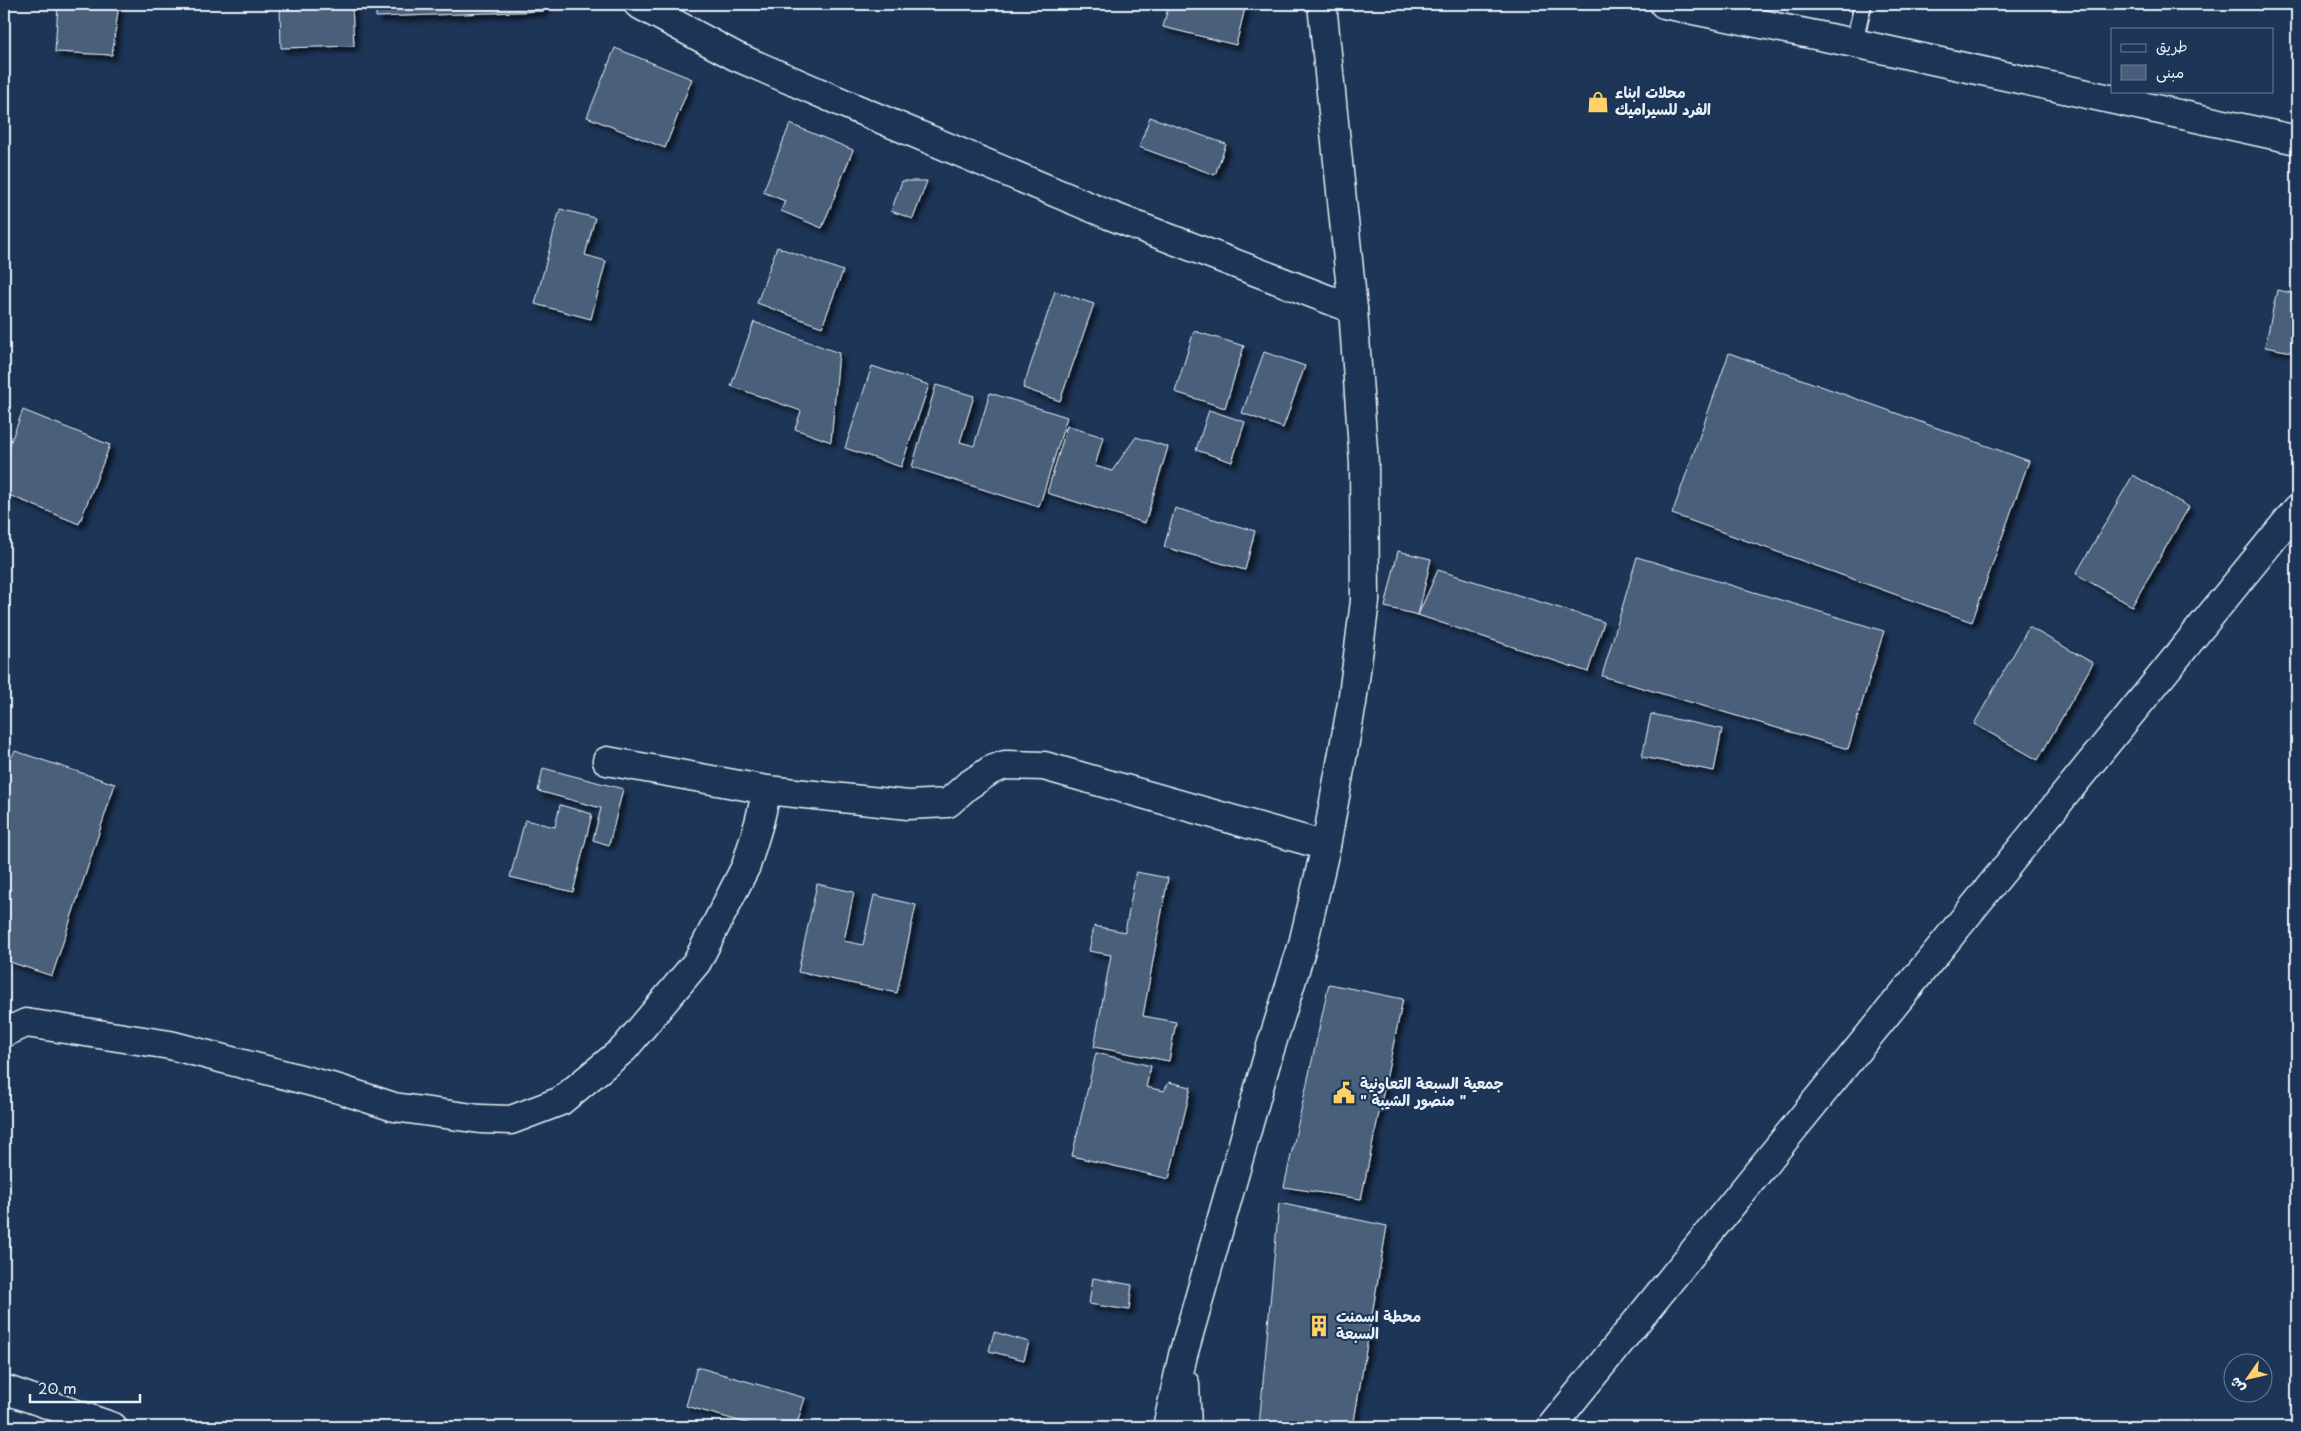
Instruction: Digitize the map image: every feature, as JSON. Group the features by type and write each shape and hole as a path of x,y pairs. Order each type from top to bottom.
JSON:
{"street":[{"path":"638,4 735,56 857,109 1109,215 1353,308"},
{"path":"1166,1427 1183,1355 1268,1056 1303,944 1326,846 1352,703 1365,601 1364,464 1353,308 1322,4"},
{"path":"1664,4 1854,43 2297,140"},
{"path":"1551,1427 2297,509"},
{"path":"607,761 767,790 930,805 948,803 967,786 991,770 1005,765 1044,766 1326,846"},
{"path":"4,1033 26,1023 170,1045 339,1088 394,1107 480,1119 511,1120 561,1101 624,1049 697,962 746,866 767,790"},
{"path":"1183,1355 1187,1427"},
{"path":"4,1389 113,1427"}],"lane":[{"path":"1854,43 1863,4"}],"building":[{"path":"58,4 119,4 112,55 55,52"},
{"path":"280,4 352,4 354,46 281,48"},
{"path":"376,4 544,4 544,11 376,17"},
{"path":"1169,4 1246,4 1236,45 1163,27"},
{"path":"615,48 692,79 665,148 587,117"},
{"path":"1150,117 1226,144 1215,175 1139,147"},
{"path":"790,124 853,150 822,228 781,211 785,201 763,192"},
{"path":"902,181 927,181 913,219 891,211"},
{"path":"560,209 595,218 585,255 606,261 591,319 535,304"},
{"path":"777,247 843,271 822,327 757,303"},
{"path":"2277,290 2297,294 2297,353 2265,347"},
{"path":"1055,291 1094,304 1060,401 1023,388"},
{"path":"754,322 839,353 831,442 795,429 801,411 731,386"},
{"path":"1194,331 1244,346 1225,408 1175,392"},
{"path":"1264,352 1305,366 1283,428 1242,413"},
{"path":"1729,353 2029,461 1972,622 1672,514"},
{"path":"872,366 929,385 901,467 845,448"},
{"path":"936,385 974,396 960,442 974,446 990,393 1067,417 1039,507 912,467"},
{"path":"23,410 110,445 79,524 4,493 4,459"},
{"path":"1209,410 1245,422 1232,462 1196,450"},
{"path":"1067,426 1103,437 1095,466 1112,471 1136,437 1168,447 1145,523 1047,493"},
{"path":"2133,475 2189,507 2132,606 2076,574"},
{"path":"1175,508 1255,531 1245,570 1164,547"},
{"path":"1398,551 1431,559 1418,615 1385,607"},
{"path":"1637,557 1884,631 1848,749 1602,676"},
{"path":"1438,570 1604,622 1588,672 1418,615"},
{"path":"2029,627 2093,663 2038,760 1974,724"},
{"path":"1651,714 1722,729 1714,771 1642,757"},
{"path":"15,751 115,784 52,976 4,960 4,895 6,887 4,887 4,770"},
{"path":"543,768 623,789 609,845 593,840 601,808 538,791"},
{"path":"560,805 592,814 573,892 510,877 525,820 555,827"},
{"path":"1136,872 1168,878 1143,1016 1176,1022 1169,1061 1094,1047 1111,955 1089,951 1094,926 1125,932"},
{"path":"817,884 854,892 844,941 863,945 874,895 916,905 897,993 798,972"},
{"name":"جمعية السبعة التعاونية \" منصور الشيبة \"","path":"1329,984 1403,999 1361,1199 1284,1187"},
{"path":"1096,1053 1151,1066 1146,1087 1164,1091 1169,1082 1191,1087 1169,1179 1072,1156"},
{"name":"محطة اسمنت السبعة","path":"1279,1203 1387,1226 1353,1427 1259,1427"},
{"path":"1093,1278 1132,1285 1129,1310 1089,1304"},
{"path":"994,1332 1029,1342 1024,1360 989,1351"},
{"path":"697,1367 805,1398 796,1427 760,1427 686,1406"}],"place":[{"name":"محلات ابناء الفرد للسيراميك","path":"1598,102"},
{"name":"جمعية السبعة التعاونية \" منصور الشيبة \"","path":"1344,1093"},
{"name":"محطة اسمنت السبعة","path":"1319,1326"}]}
